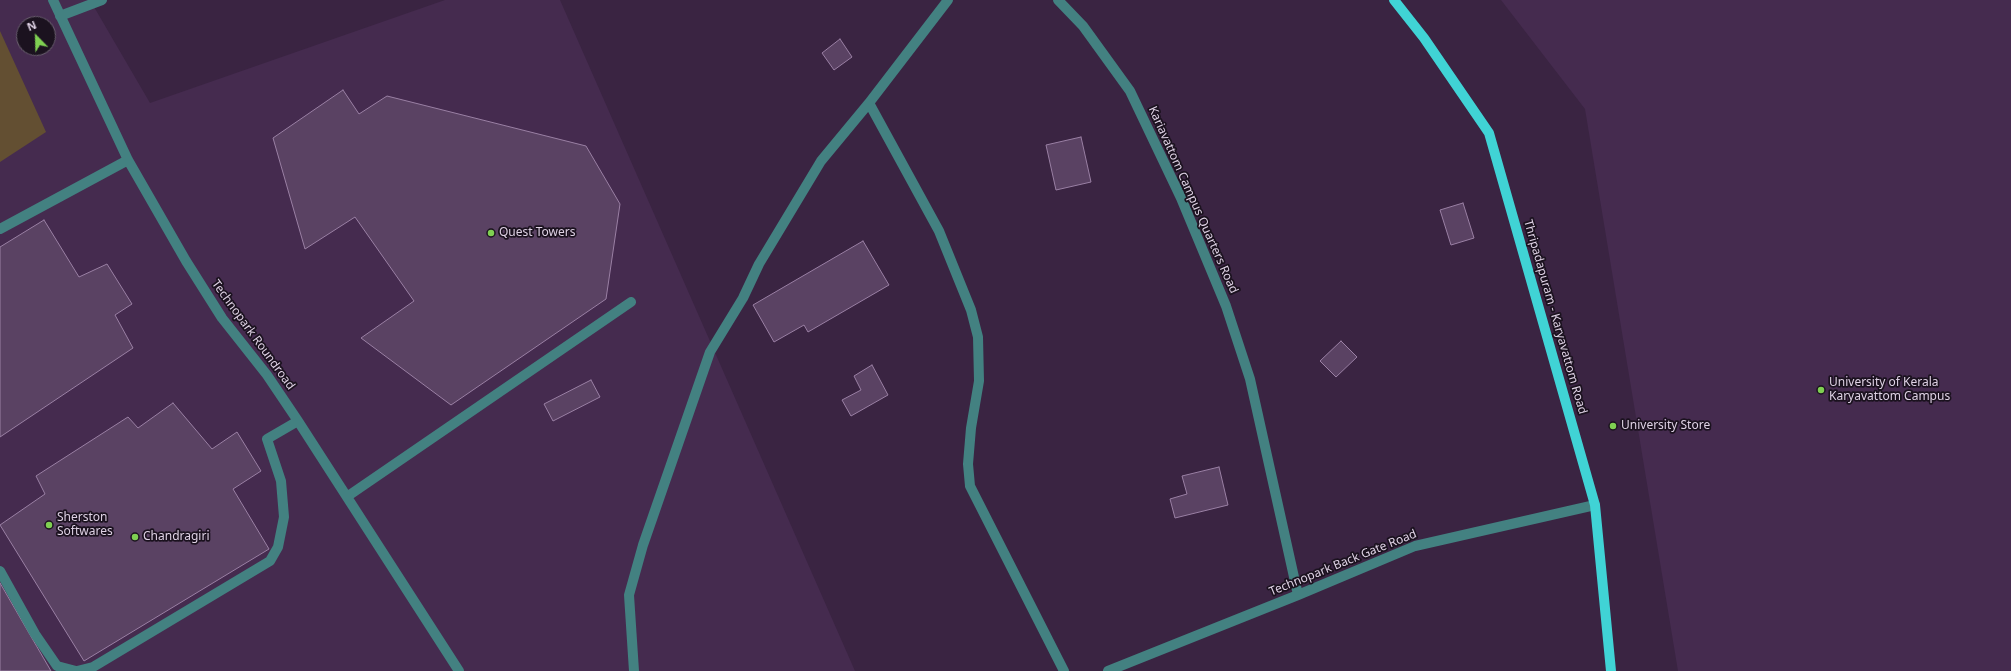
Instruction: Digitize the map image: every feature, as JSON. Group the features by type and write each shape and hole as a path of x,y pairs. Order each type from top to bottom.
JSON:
{"main road":[{"name":"Thripadapuram - Karyavattom Road","path":"1394,0 1424,38 1489,133 1595,505 1611,671"}],"street":[{"name":"Technopark Roundroad","path":"53,0 128,160 186,261 222,318 267,376 298,420 459,671"},
{"path":"60,16 102,0"},
{"path":"634,671 629,594 643,546 710,352 743,298 759,264 822,161 869,103 948,0"},
{"name":"Kariavattom Campus Quarters Road","path":"1058,0 1083,26 1130,91 1181,198 1226,306 1250,379 1298,595"},
{"path":"869,103 939,231 971,310 978,337 979,381 968,456 970,486 1064,671"},
{"path":"0,229 128,160"},
{"path":"348,496 631,302"},
{"path":"0,571 35,634 58,666 76,671 93,668 270,561 278,547 284,517 281,481 267,439 298,420"},
{"name":"Technopark Back Gate Road","path":"1108,671 1298,595 1415,546 1595,505"}],"shaded area":[{"path":"0,0 90,0 150,103 445,0 560,0 855,671 0,671"},
{"name":"University of Kerala Karyavattom Campus","path":"1501,0 2011,0 2011,671 1678,671 1585,109"},
{"path":"0,31 46,132 0,162"}],"building":[{"path":"840,39 852,57 834,70 822,53"},
{"name":"Quest Towers","path":"343,90 359,114 387,96 586,146 620,204 606,299 451,405 361,338 414,301 355,217 305,249 273,138"},
{"path":"1081,137 1091,182 1056,190 1046,145"},
{"path":"1463,203 1474,238 1451,245 1440,210"},
{"path":"44,220 79,277 107,264 132,304 115,315 133,348 0,437 0,247"},
{"path":"863,241 889,285 808,332 804,325 774,342 753,305"},
{"path":"1341,341 1357,357 1336,377 1320,361"},
{"path":"872,365 888,395 851,416 842,400 861,390 854,376"},
{"path":"591,380 600,397 553,421 544,404"},
{"name":"Chandragiri","path":"173,403 212,449 237,432 261,471 233,489 269,549 84,661 0,525 45,494 36,476 128,417 138,428"},
{"path":"1219,467 1228,505 1175,518 1170,499 1187,494 1182,476"},
{"path":"0,583 51,671 0,671"}],"place":[{"name":"Quest Towers","path":"491,233"},
{"name":"University of Kerala Karyavattom Campus","path":"1821,390"},
{"name":"University Store","path":"1613,426"},
{"name":"Sherston Softwares","path":"49,525"},
{"name":"Chandragiri","path":"135,537"}]}
